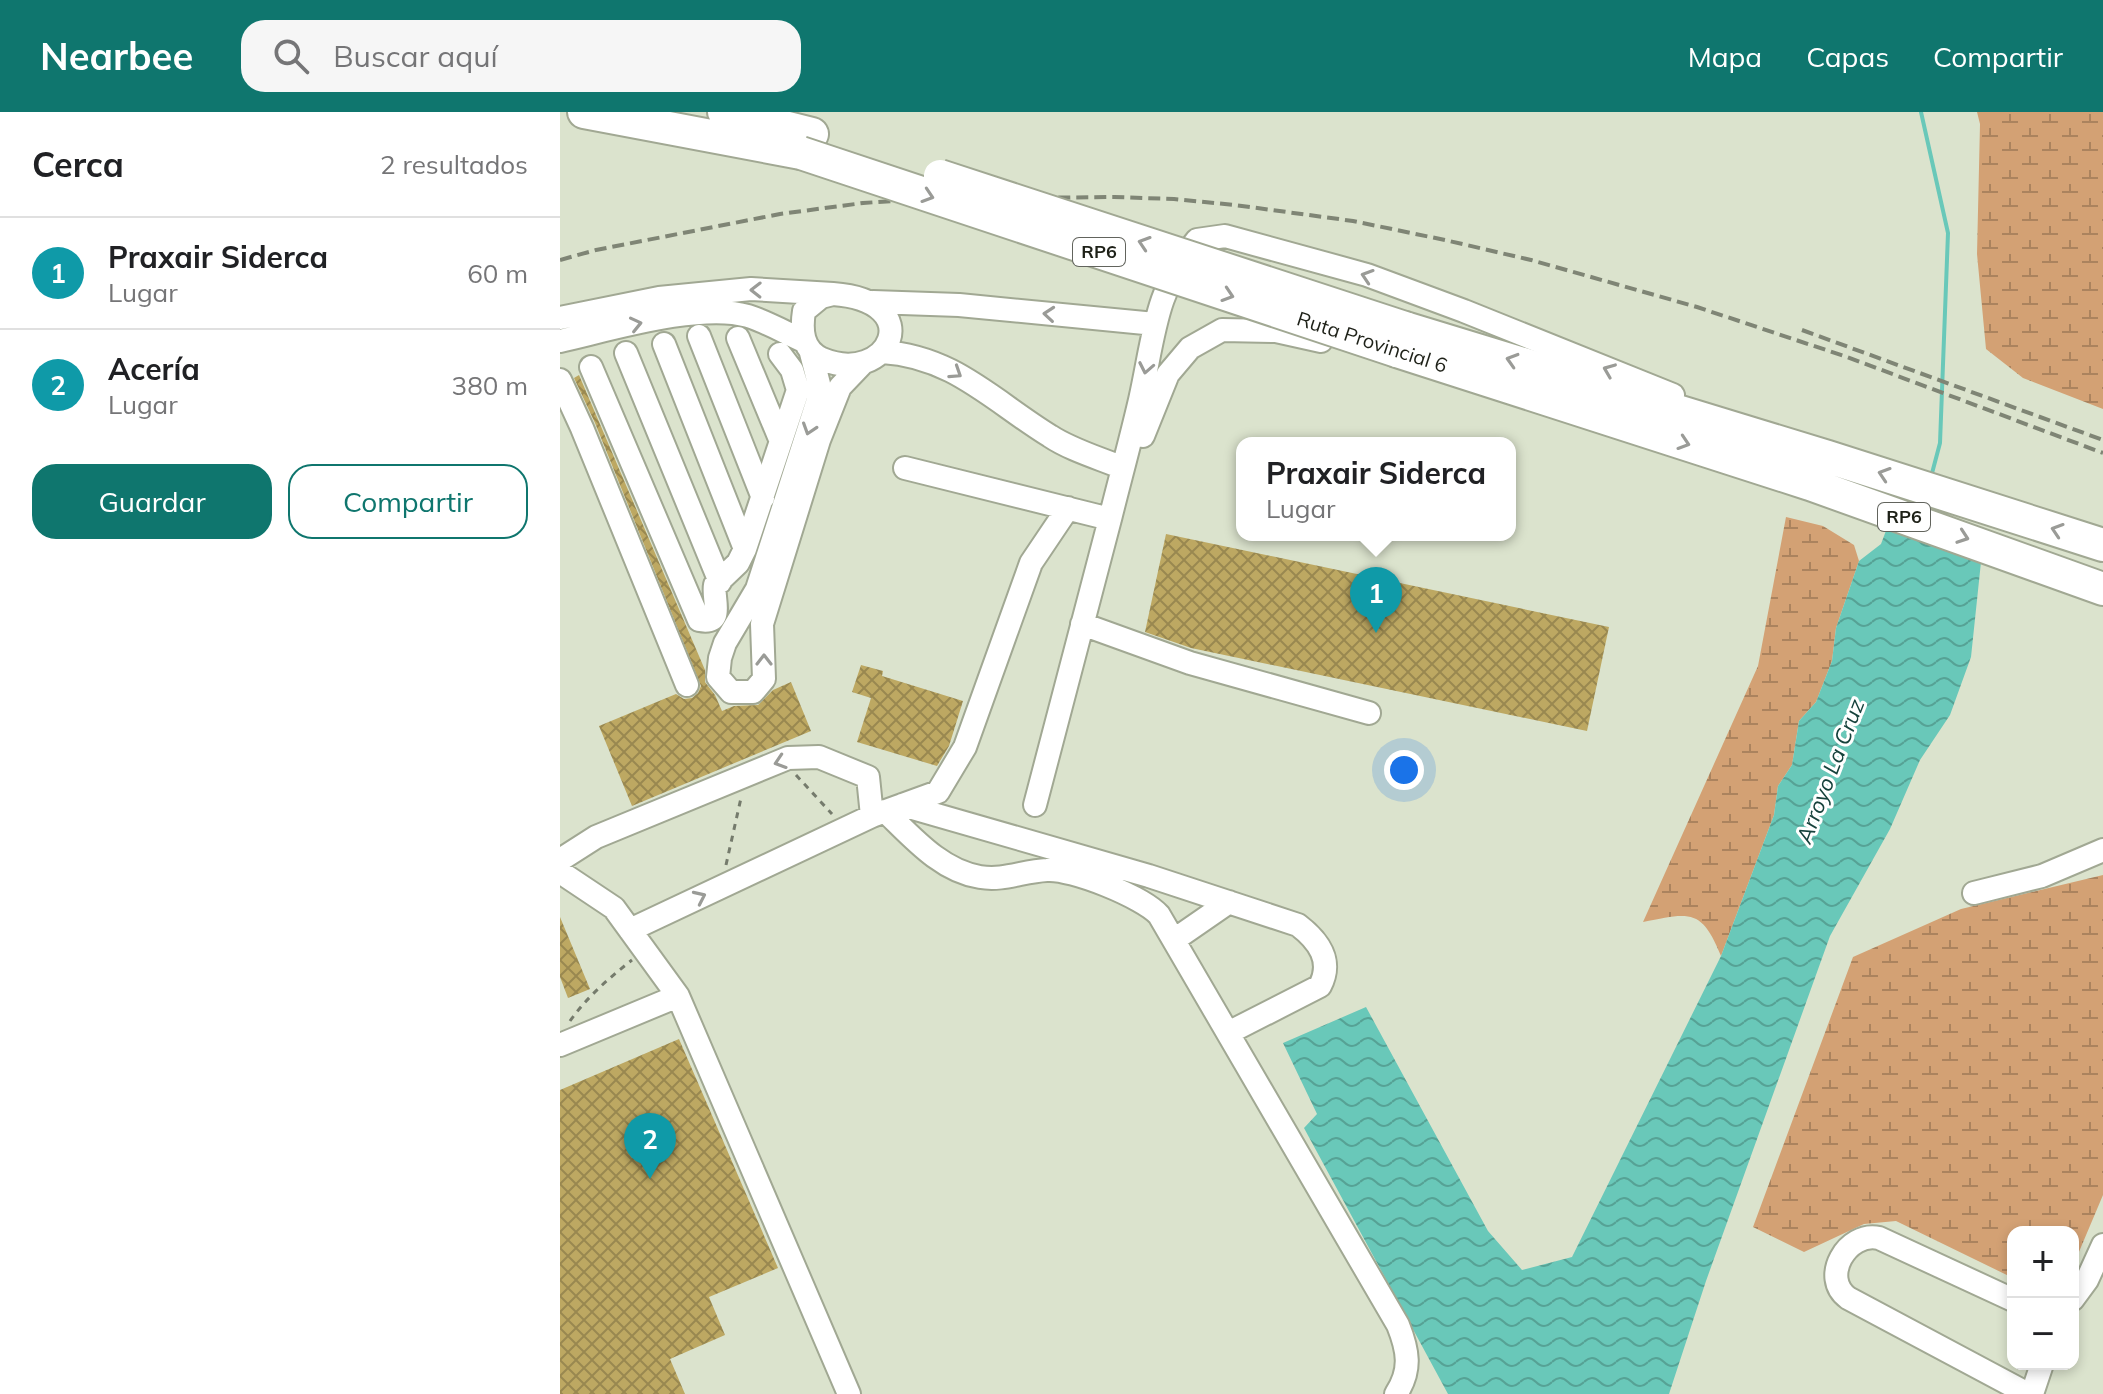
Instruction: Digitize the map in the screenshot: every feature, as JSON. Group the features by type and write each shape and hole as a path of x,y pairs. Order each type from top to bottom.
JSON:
{"highway":[{"path":"584,112 806,144"},
{"name":"Ruta Provincial 6","path":"636,112 806,144"},
{"name":"Ruta Provincial 6","path":"724,112 806,144 1401,339 1820,454 2103,545"},
{"path":"748,112 806,144"},
{"name":"Ruta Provincial 6","path":"1401,339 1620,423 1810,484 2103,589"},
{"path":"1999,550 2103,597"}],"lane":[{"path":"1035,805 1123,468 1158,308 1178,262 1197,240 1225,236 1367,275 1820,454"},
{"path":"560,318 659,298 751,289 833,294 873,302 959,305 1155,324"},
{"path":"833,294 821,297 804,311 802,326 819,384 818,400 757,589 725,643 718,677 731,692 753,692 764,679 762,624 819,440 840,387 862,364 882,352 888,340 890,325 885,312 873,302"},
{"path":"560,341 651,321 711,312 746,315 838,364 862,364"},
{"path":"1123,468 1142,437 1168,374 1190,348 1222,330 1297,334 1482,388 1620,423"},
{"path":"699,336 763,498"},
{"path":"738,338 780,439"},
{"path":"664,344 745,549"},
{"path":"882,352 906,353 946,366 1053,439 1123,468"},
{"path":"626,353 720,582"},
{"path":"725,643 716,612 715,585 738,563 745,549 798,390 792,370 780,354"},
{"path":"591,367 699,620 711,619 716,612"},
{"path":"560,380 687,685"},
{"path":"905,468 1110,519"},
{"path":"630,930 845,828 938,792 965,747 1031,563 1068,508"},
{"path":"716,612 744,613"},
{"path":"1082,624 1190,663 1369,713"},
{"path":"560,860 596,837 783,760 819,757 868,777 886,810 926,851 977,877 1004,879 1046,870 1064,870 1152,907 1398,1325 1407,1349 1406,1368 1396,1394"},
{"path":"886,810 1149,876 1298,925 1310,934 1325,960 1327,974 1320,986 1228,1033"},
{"path":"1974,893 2042,876 2103,850"},
{"path":"560,872 614,908 678,996 849,1394"},
{"path":"1174,940 1229,902"},
{"path":"562,1037 678,996"},
{"path":"2009,1298 1868,1235 1843,1252 1835,1282 1838,1291 1848,1298 2030,1394 2040,1370"},
{"path":"2074,1298 2087,1280 2103,1245"}],"path":[{"path":"783,760 845,828"},
{"path":"721,887 746,775"},
{"path":"562,1037 590,995 600,991 645,950"}],"green space":[{"path":"1977,112 2103,112 2103,409 2023,378 1986,349 1977,254 1980,124"},
{"path":"1786,517 1823,526 1854,545 1859,561 1836,628 1832,661 1816,702 1799,721 1792,765 1778,786 1774,815 1721,956 1708,929 1693,918 1673,916 1643,922 1758,666"},
{"path":"2103,875 2103,1195 2079,1252 2079,1226 2007,1226 2007,1275 1896,1221 1864,1224 1804,1252 1753,1227 1853,957 1961,909"}],"water":[{"path":"1887,528 1981,562 1971,657 1950,715 1920,760 1890,829 1830,936 1706,1281 1669,1394 1448,1394 1304,1128 1317,1114 1283,1043 1366,1007 1488,1231 1522,1270 1572,1257 1721,956 1774,815 1778,786 1792,765 1799,721 1816,702 1832,661 1836,628 1859,561 1881,544"}],"building":[{"path":"579,375 705,670 705,682 722,711 734,706 758,705 773,690 791,682 811,731 632,806 599,726 676,694 684,699 692,698 701,686 574,378"},
{"path":"1166,534 1609,627 1587,731 1191,648 1145,632"},
{"path":"861,665 883,671 882,676 963,701 949,746 937,766 857,742 871,698 852,692"},
{"path":"560,917 590,989 568,998 560,977"},
{"path":"679,1039 778,1268 709,1297 725,1335 670,1359 685,1394 560,1394 560,1090"}],"waterway":[{"name":"Arroyo La Cruz","path":"1921,112 1948,233 1940,443 1931,477"}],"railway":[{"path":"560,260 596,250 780,214 863,203 923,199 1114,197 1235,205 1353,221 1445,240 1531,260 1697,307 1847,357 2103,453"},
{"path":"1802,330 2103,440"}],"place":[{"name":"Praxair Siderca","path":"1376,633"},
{"name":"Acería","path":"650,1179"}]}
